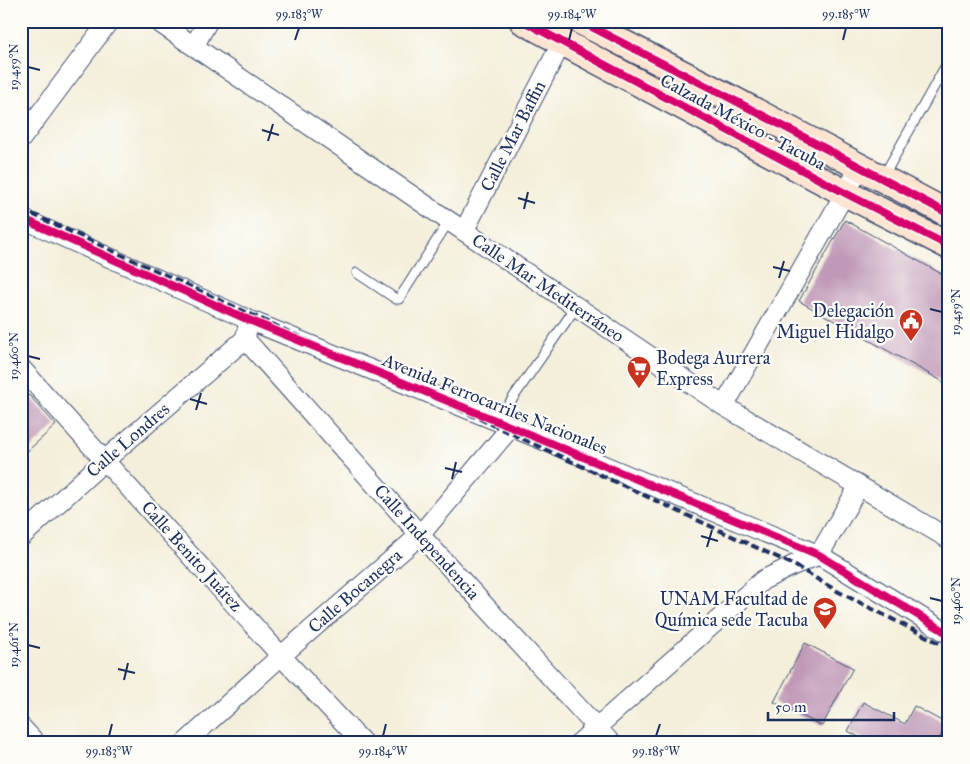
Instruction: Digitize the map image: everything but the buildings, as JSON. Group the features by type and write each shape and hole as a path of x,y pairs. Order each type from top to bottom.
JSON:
{"main road":[{"name":"Calzada México - Tacuba","path":"524,21 845,193 949,246"},
{"name":"Calzada México - Tacuba","path":"594,24 871,174 949,214"}],"street":[{"path":"21,140 109,21"},
{"name":"Calle Mar Mediterráneo","path":"157,21 724,406 949,539"},
{"path":"194,46 208,21"},
{"name":"Calle Mar Baffin","path":"457,226 562,42"},
{"path":"724,406 845,193 871,174"},
{"name":"Avenida Ferrocarriles Nacionales","path":"21,218 249,320 819,555 949,634"},
{"path":"245,339 249,320"},
{"name":"Calle Londres","path":"21,537 105,460 245,339"},
{"name":"Calle Independencia","path":"245,339 420,535 611,743"},
{"name":"Calle Benito Juárez","path":"21,368 281,656 363,743"},
{"name":"Calle Bocanegra","path":"185,743 281,656 420,535 504,424"},
{"path":"579,743 763,580 819,555 859,486"},
{"path":"21,727 36,743"}],"lane":[{"path":"871,174 949,60"},
{"path":"357,273 396,299 399,299 457,226"},
{"path":"504,424 576,306"}],"railway":[{"path":"21,209 794,565 837,591 949,648"}],"cycle path":[{"path":"523,21 845,193 949,246"},
{"path":"580,21 949,214"},
{"path":"21,218 249,320 819,555 949,634"}],"place":[{"name":"Delegación Miguel Hidalgo","path":"911,342"},
{"name":"Bodega Aurrera Express","path":"639,389"},
{"name":"UNAM Facultad de Química sede Tacuba","path":"825,630"}]}
